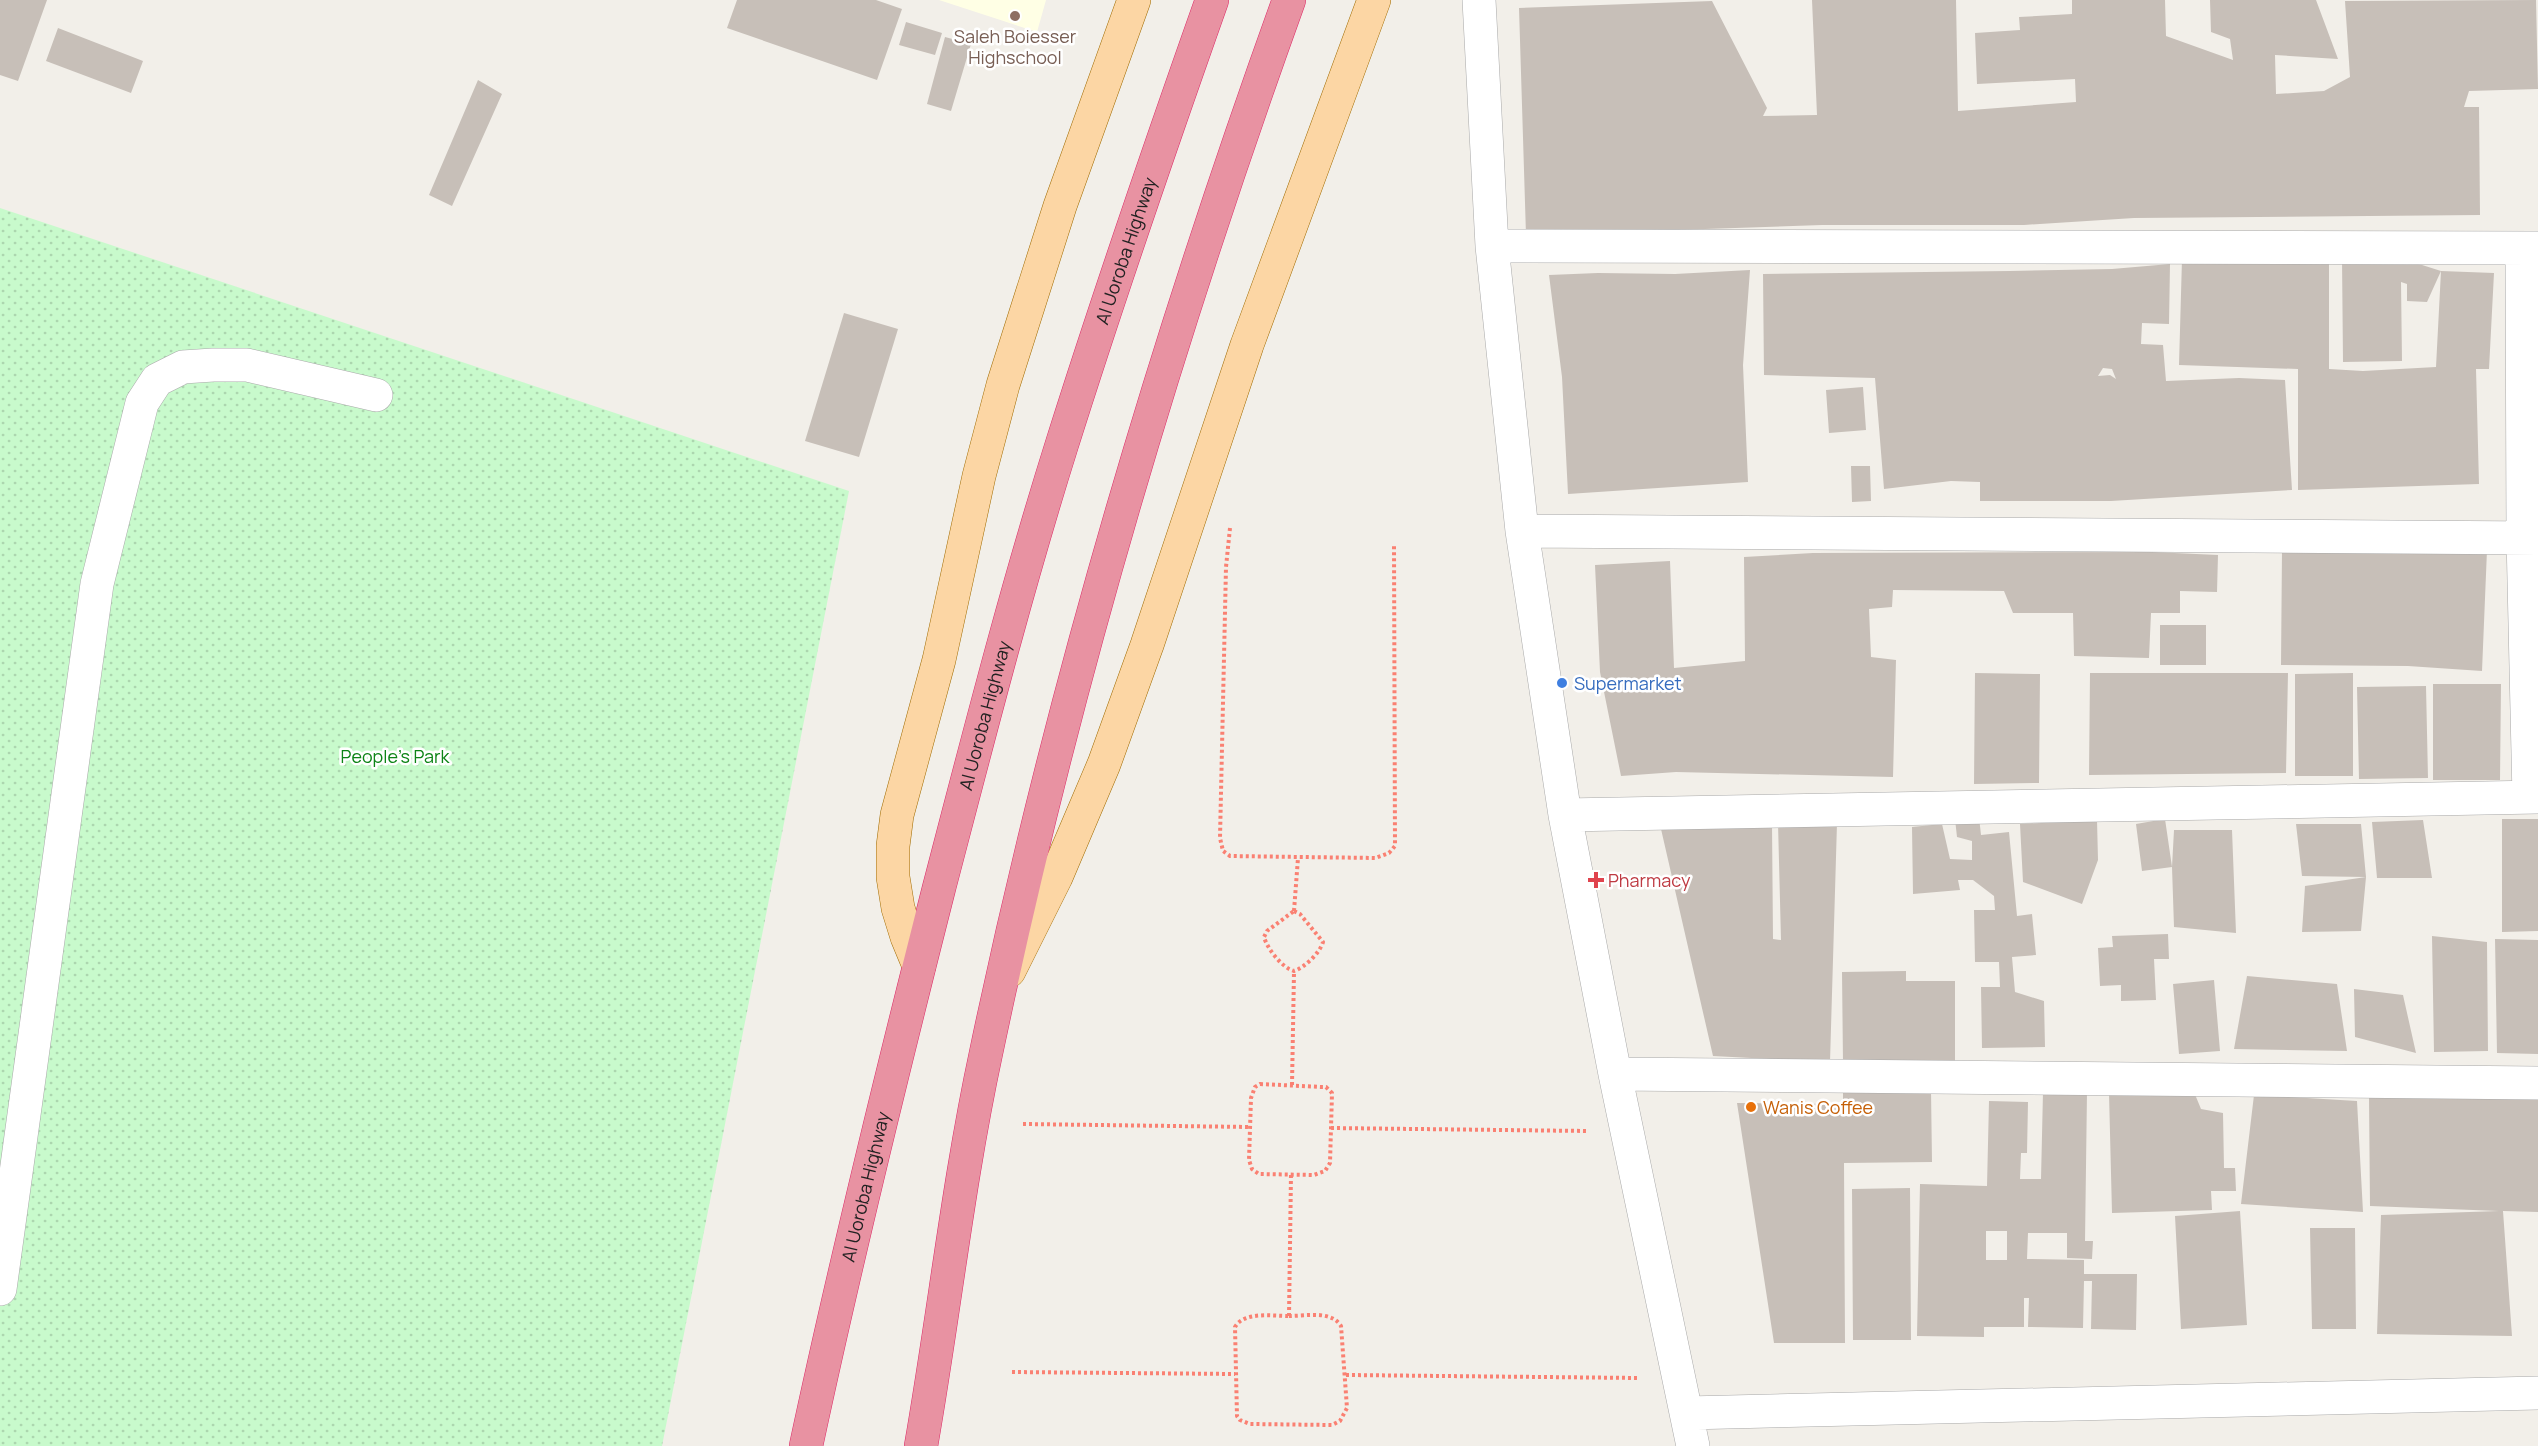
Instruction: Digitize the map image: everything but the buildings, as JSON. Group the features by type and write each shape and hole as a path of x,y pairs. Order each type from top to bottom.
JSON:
{"highway":[{"name":"Al Uoroba Highway","path":"806,1446 833,1320 919,966 992,685 1061,447 1137,212 1212,0"},
{"path":"921,1446 985,1056 1034,840 1083,645 1139,451 1203,248 1289,0"},
{"path":"927,1413 934,1446"}],"main road":[{"path":"919,966 907,937 895,887 893,846 897,815 929,702 976,487 1003,385 1060,206 1134,0"},
{"path":"1001,986 1056,877 1104,764 1147,645 1247,345 1374,0"}],"street":[{"path":"1479,0 1492,246 1522,531 1565,815 1615,1074 1694,1446"},
{"path":"1492,246 2530,248 2534,797 1565,815"},
{"path":"0,1289 97,584 142,403 156,380 183,367 213,364 247,364 376,395"},
{"path":"1522,531 2531,538"},
{"path":"1615,1074 2538,1083"},
{"path":"1687,1413 2538,1393"}],"path":[{"path":"1230,525 1220,845 1230,856 1375,858 1389,853 1395,846 1394,545"},
{"path":"1294,911 1307,921 1323,942 1321,948 1301,968 1294,971 1287,969 1266,943 1264,937 1268,931 1294,911 1298,857"},
{"path":"1292,1085 1294,971"},
{"path":"1267,1084 1326,1087 1332,1093 1330,1163 1325,1171 1314,1175 1259,1174 1252,1169 1249,1160 1250,1127 1251,1098 1255,1087 1267,1084"},
{"path":"1023,1124 1250,1127"},
{"path":"1331,1128 1627,1131"},
{"path":"1289,1316 1291,1174"},
{"path":"1289,1316 1327,1316 1337,1320 1343,1332 1347,1408 1345,1415 1332,1425 1250,1424 1240,1420 1236,1410 1234,1333 1238,1321 1251,1317 1289,1316"},
{"path":"1012,1372 1235,1374"},
{"path":"1346,1375 1680,1379"}],"shaded area":[{"name":"Saleh Boiesser Highschool","path":"939,0 1046,0 1037,32"}],"green space":[{"name":"People's Park","path":"0,208 849,491 662,1446 0,1446"}],"place":[{"name":"Saleh Boiesser Highschool","path":"1015,16"},
{"name":"Supermarket","path":"1562,683"},
{"name":"Pharmacy","path":"1596,880"},
{"name":"Wanis Coffee","path":"1751,1107"}]}
